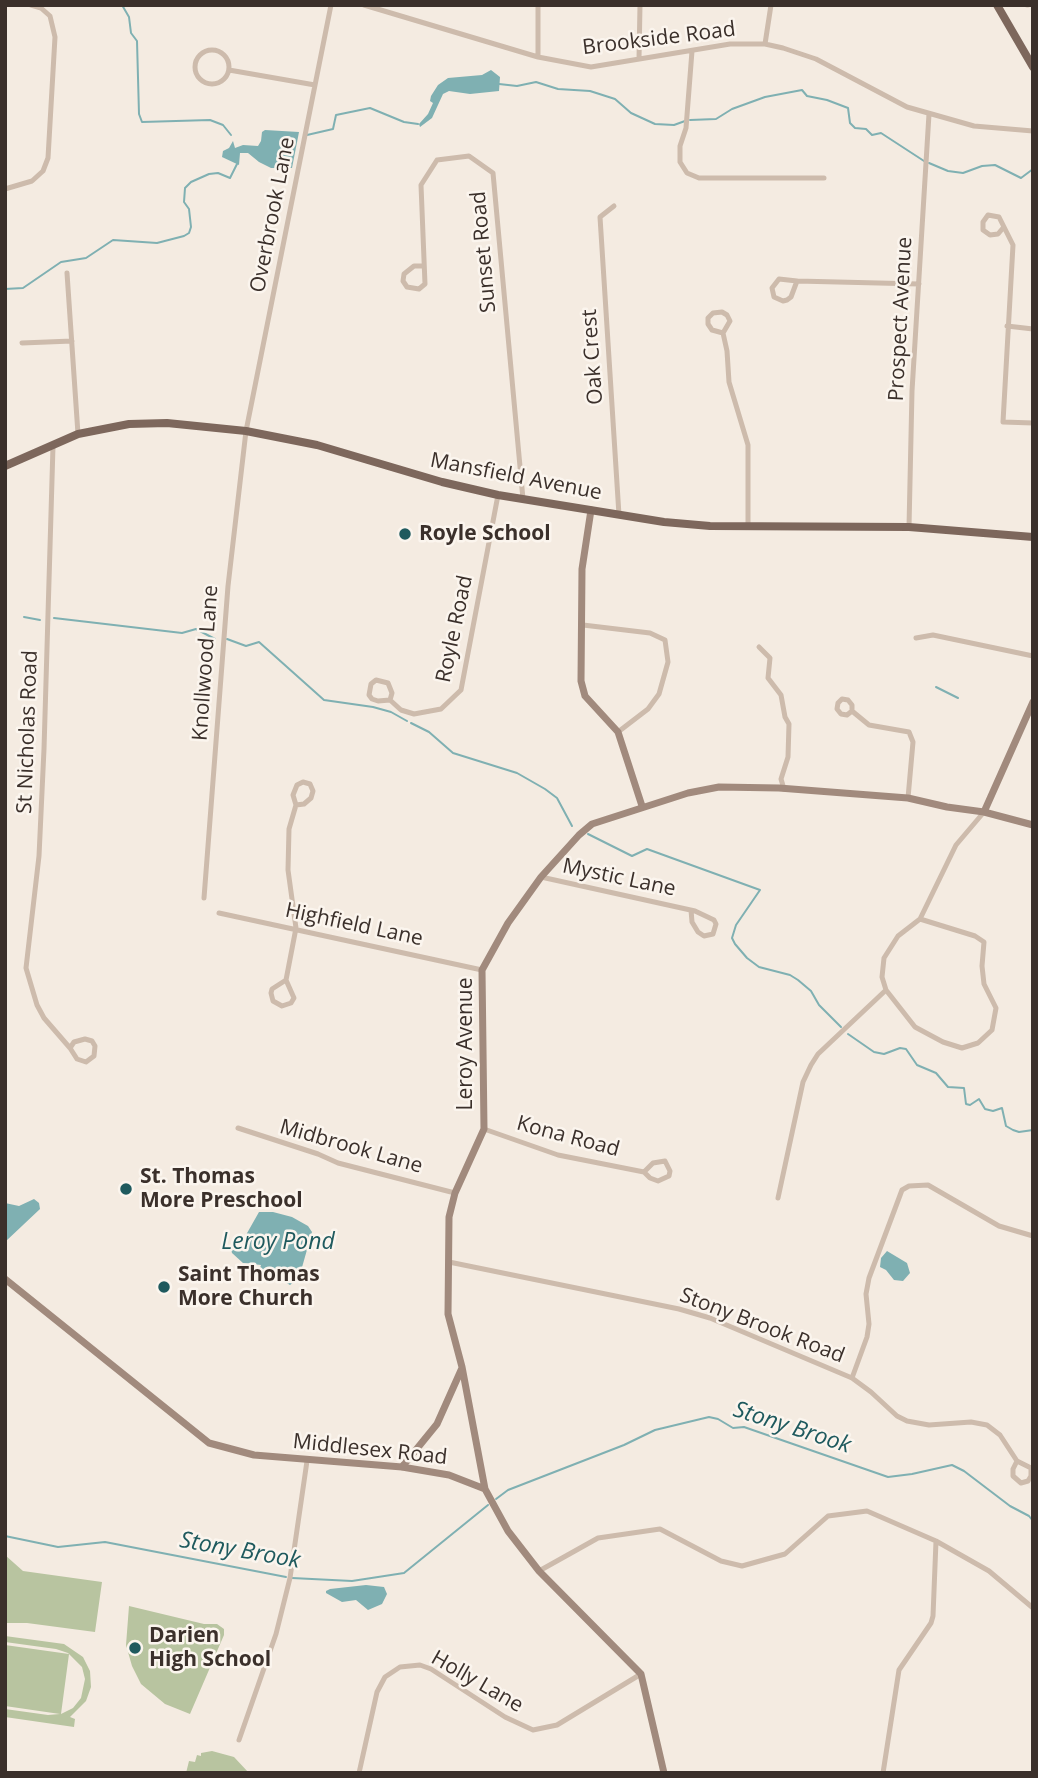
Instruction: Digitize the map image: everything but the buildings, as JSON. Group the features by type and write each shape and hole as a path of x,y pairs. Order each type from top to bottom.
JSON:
{"main road":[{"path":"997,5 1033,68"},
{"name":"Mansfield Avenue","path":"5,466 78,434 129,424 167,423 246,431 317,445 442,482 498,495 664,522 710,526 909,527 1033,537"}],"street":[{"path":"5,189 32,181 43,172 48,158 55,37 50,16 41,8 31,5"},
{"name":"Overbrook Lane","path":"246,431 331,5"},
{"name":"Brookside Road","path":"363,5 538,57 591,68 730,44 765,44 798,51 886,98 929,114 974,126 1033,131"},
{"path":"538,5 538,57"},
{"path":"639,59 640,5"},
{"path":"765,44 771,5"},
{"path":"215,50 228,59 229,70 224,79 209,83 197,75 195,64 200,55 215,50"},
{"path":"692,51 686,128 680,146 680,162 687,173 699,177 824,178"},
{"path":"229,70 315,85"},
{"name":"Prospect Avenue","path":"909,527 912,391 929,114"},
{"name":"Sunset Road","path":"424,266 421,185 437,160 470,156 493,173 523,499"},
{"name":"Oak Crest","path":"614,206 600,216 619,515"},
{"path":"1003,228 1013,245 1003,422 1033,424"},
{"path":"414,266 424,266 424,287 407,287 403,281 404,274 414,266"},
{"path":"67,273 78,434"},
{"path":"797,281 791,297 787,300 774,297 772,288 779,279 919,284"},
{"path":"723,333 712,330 708,324 708,318 713,313 727,315 729,325 723,333 729,382 748,445 748,525"},
{"path":"1007,326 1033,329"},
{"path":"22,343 72,341"},
{"name":"Knollwood Lane","path":"204,898 228,586 246,431"},
{"name":"St Nicholas Road","path":"53,446 38,856 26,968 37,1005 44,1018 71,1048"},
{"name":"Royle Road","path":"390,700 392,693 388,683 376,680 371,684 369,695 372,699 390,700 401,710 414,715 441,709 461,690 498,495"},
{"path":"591,510 582,569 582,681 585,696 618,732 642,806"},
{"path":"583,625 650,633 665,640 668,662 659,694 648,709 618,732"},
{"path":"916,638 933,635 1033,656"},
{"path":"759,647 770,658 768,678 781,695 789,724 788,757 781,779 784,789"},
{"path":"920,919 975,936 984,942 984,984 996,1008 992,1030 978,1042 962,1048 943,1042 915,1027 886,990 882,977 884,958 898,936 920,919 956,845 984,812 1033,702"},
{"path":"852,711 869,725 909,732 913,742 908,798"},
{"path":"286,980 272,989 273,1001 278,1005 289,1005 294,998 286,980 296,928 288,870 289,830 296,805 293,795 297,785 303,782 310,784 313,791 311,798 304,804 296,805"},
{"name":"Leroy Avenue","path":"485,1489 449,1314 449,1217 456,1193 484,1129 482,970 508,923 541,877 592,824 642,806 719,787 908,798 984,812 1033,825"},
{"name":"Mystic Lane","path":"541,877 691,910 714,920 716,924 713,934 704,936 698,932 692,922 691,910"},
{"name":"Highfield Lane","path":"219,913 482,970"},
{"path":"778,1198 803,1082 808,1070 818,1054 886,990"},
{"path":"85,1039 92,1041 95,1046 94,1056 81,1062 71,1048 74,1042 85,1039"},
{"name":"Midbrook Lane","path":"238,1128 328,1157 338,1163 456,1193"},
{"name":"Kona Road","path":"484,1129 558,1156 644,1172 649,1178 658,1181 670,1176 665,1161 660,1161 644,1172"},
{"name":"Stony Brook Road","path":"449,1262 679,1308 720,1322 852,1378 867,1337 869,1324 866,1294 869,1278 902,1190 909,1186 928,1185 988,1221 1033,1236"},
{"name":"Middlesex Road","path":"5,1279 209,1443 254,1455 402,1467 449,1475 485,1489"},
{"path":"402,1467 437,1424 462,1367"},
{"path":"852,1378 872,1392 897,1416 907,1421 929,1425 979,1422 1000,1435 1017,1461"},
{"path":"239,1740 276,1634 287,1589 307,1461"},
{"path":"485,1489 508,1531 539,1571 642,1674 664,1773"},
{"path":"539,1571 598,1538 660,1528 722,1561 742,1566 785,1555 828,1516 867,1510 936,1541 989,1571 1033,1608"},
{"path":"883,1773 897,1676 933,1616 936,1541"},
{"name":"Holly Lane","path":"359,1773 377,1692 385,1677 400,1667 420,1665 431,1669 505,1717 533,1730 557,1725 642,1674"}],"green space":[{"path":"5,1555 23,1571 102,1582 95,1632 27,1623 5,1623"},
{"path":"129,1606 204,1624 217,1624 224,1629 224,1635 190,1714 165,1704 141,1684 126,1645"},
{"path":"5,1636 64,1644 83,1657 90,1671 91,1687 86,1701 70,1717 75,1719 74,1727 5,1717 5,1709 60,1714 5,1706 5,1645 69,1654 56,1649 5,1642","holes":["69,1654 82,1667 85,1679 81,1698 73,1708 61,1714"]},
{"path":"212,1751 234,1757 249,1773 186,1773 189,1761 195,1762 197,1755"}],"water":[{"path":"491,70 500,77 499,91 470,94 449,91 443,94 432,118 420,127 419,124 433,103 430,101 431,96 438,85 448,78 482,75"},
{"path":"265,130 299,132 292,168 271,168 248,153 240,153 239,165 222,157 223,151 229,148 233,141 235,148 243,145 258,146"},
{"path":"34,1199 39,1203 40,1209 5,1242 5,1203 19,1206"},
{"name":"Leroy Pond","path":"259,1212 292,1217 308,1226 312,1232 299,1278 290,1285 260,1268 261,1265 243,1263 232,1253 231,1249 242,1242"},
{"path":"887,1251 907,1263 910,1273 903,1281 894,1280 880,1267 881,1258"},
{"path":"366,1585 384,1587 387,1594 382,1604 368,1610 356,1600 342,1602 326,1593 330,1589"}],"waterway":[{"path":"122,5 129,17 131,33 137,41 139,114 142,122 210,120 223,125 231,135"},
{"path":"499,84 517,86 536,82 558,89 590,91 615,99 631,113 655,124 674,125 685,121"},
{"path":"690,120 716,119 732,109 765,97 802,90 807,96 848,108 850,123 855,128 866,129 872,135 881,133 924,161"},
{"path":"307,135 333,129 336,115 370,108 404,122 418,124"},
{"path":"929,163 948,171 963,173 982,166 995,165 1021,178 1033,169"},
{"path":"5,289 23,288 61,262 86,258 113,240 157,243 184,236 189,233 191,227 189,209 184,202 185,188 191,182 209,174 218,173 230,178 237,164"},
{"path":"24,617 40,620"},
{"path":"54,618 182,633 196,629 215,639"},
{"path":"227,639 246,646 259,642 324,700 373,707 391,712 407,721"},
{"path":"936,687 958,698"},
{"path":"411,723 429,732 453,753 517,773 545,789 557,798 572,826"},
{"path":"588,834 632,856 647,849 760,890 736,925 732,938 735,944 759,967 790,975 798,980 811,991 819,1005 841,1027"},
{"path":"848,1034 874,1052 884,1054 900,1048 906,1049 917,1065 936,1073 948,1087 964,1088 966,1104 970,1105 979,1099 985,1109 993,1111 1002,1108 1006,1126 1019,1132 1033,1130"},
{"name":"Stony Brook","path":"496,1499 508,1490 624,1445 655,1430 709,1417 733,1428 744,1427 888,1477 952,1465 1033,1521"},
{"name":"Stony Brook","path":"292,1578 352,1581 404,1573 488,1505"},
{"name":"Stony Brook","path":"5,1536 58,1547 105,1542 286,1577"}],"place":[{"name":"Royle School","path":"405,534"},
{"name":"St. Thomas More Preschool","path":"126,1189"},
{"name":"Saint Thomas More Church","path":"164,1287"},
{"name":"Darien High School","path":"135,1648"}]}
